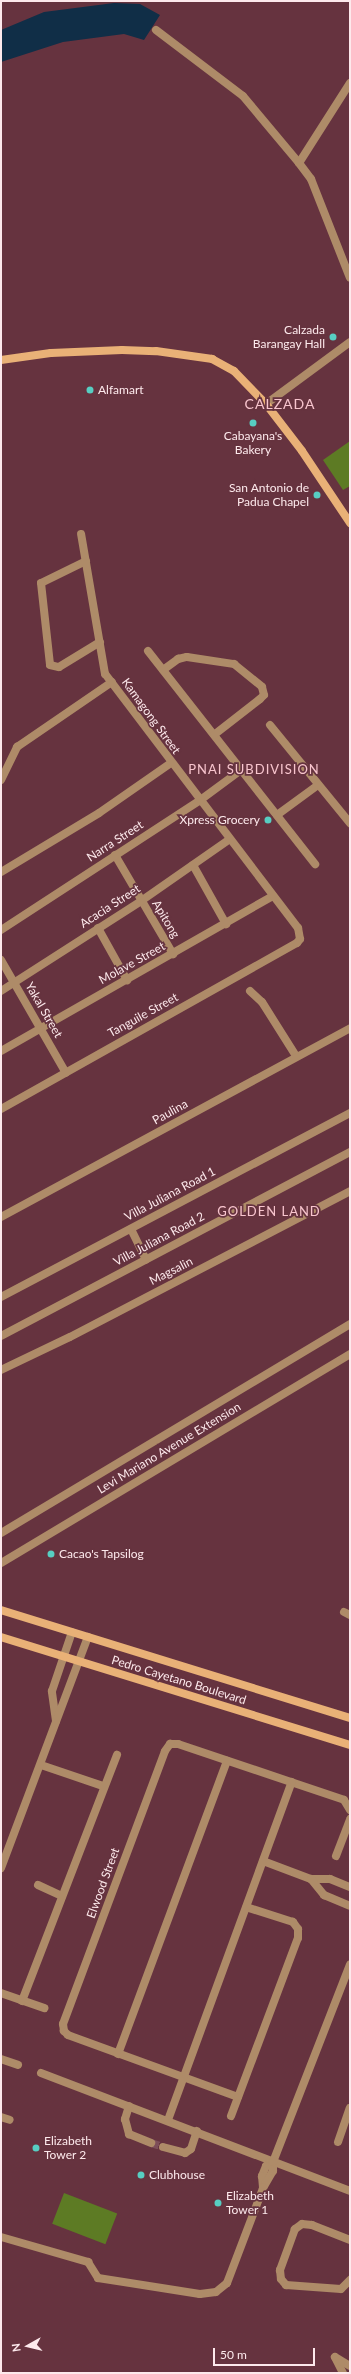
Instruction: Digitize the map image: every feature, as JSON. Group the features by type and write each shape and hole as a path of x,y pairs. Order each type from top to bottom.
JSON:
{"main road":[{"path":"1,360 85,350 156,351 201,357 212,360 234,371 266,404 302,451 350,523"},
{"name":"Pedro Cayetano Boulevard","path":"1,1610 350,1718"},
{"name":"Pedro Cayetano Boulevard","path":"1,1637 350,1745"}],"street":[{"path":"156,30 243,96 299,163 311,179 350,278"},
{"path":"299,163 350,83"},
{"path":"266,404 350,342"},
{"name":"Kamagong Street","path":"81,534 105,674 199,800 298,928 300,935 297,943"},
{"path":"86,561 41,583 50,665 59,667 100,642"},
{"path":"148,652 316,864"},
{"path":"163,670 178,658 187,657 234,664 262,687 264,695 214,735"},
{"path":"1,780 16,747 112,682"},
{"path":"270,725 350,823"},
{"path":"1,872 99,812 171,763"},
{"name":"Narra Street","path":"1,930 199,800 241,770"},
{"path":"277,815 318,785"},
{"name":"Acacia Street","path":"1,991 141,901 230,839"},
{"name":"Apitong","path":"115,855 173,954"},
{"path":"193,865 226,924"},
{"name":"Molave Street","path":"1,1050 226,924 273,896"},
{"path":"98,928 127,980"},
{"name":"Tanguile Street","path":"1,1109 297,943"},
{"name":"Yakal Street","path":"1,960 66,1073"},
{"path":"250,991 262,1002 296,1056"},
{"name":"Paulina","path":"1,1218 296,1056 350,1028"},
{"name":"Villa Juliana Road 1","path":"1,1297 350,1113"},
{"name":"Villa Juliana Road 2","path":"1,1336 350,1152"},
{"name":"Magsalin","path":"1,1370 350,1191"},
{"path":"131,1229 146,1260"},
{"path":"1,1533 350,1324"},
{"name":"Levi Mariano Avenue Extension","path":"1,1563 350,1354"},
{"path":"56,1724 52,1691 72,1632"},
{"path":"1,1868 88,1637"},
{"path":"56,1680 70,1686"},
{"name":"Elwood Street","path":"118,2054 68,2035 64,2030 63,2024 170,1744 178,1744 227,1761"},
{"path":"22,2001 103,1786 117,1755"},
{"path":"238,2097 118,2054 227,1761 344,1800 350,1810"},
{"path":"41,1765 103,1786"},
{"path":"168,2120 292,1782"},
{"path":"336,1856 350,1818"},
{"path":"263,1861 311,1879 330,1879 350,1887"},
{"path":"311,1879 324,1895 350,1906"},
{"path":"38,1885 62,1896"},
{"path":"231,2116 298,1938 298,1929 293,1922 246,1907"},
{"path":"1,2237 88,2262 98,2278 200,2294 216,2292 226,2283 263,2188 274,2171 274,2162 350,1964"},
{"path":"1,1993 44,2008"},
{"path":"1,2059 18,2066"},
{"path":"41,2073 197,2131 350,2191"},
{"path":"129,2106 125,2119 128,2134 151,2143"},
{"path":"338,2142 348,2120 350,2108"},
{"path":"1,2117 10,2120"},
{"path":"163,2147 185,2153 191,2149 197,2131"},
{"path":"350,2240 312,2225 302,2224 295,2229 280,2270 281,2279 286,2285 342,2289 350,2280"},
{"path":"343,2373 335,2357 350,2366"}],"green space":[{"path":"350,441 350,486 343,490 323,460"},
{"path":"64,2193 117,2213 105,2244 52,2224"}],"water":[{"path":"114,3 140,4 160,15 144,40 124,34 63,42 1,62 1,30 44,12"}],"tunnel":[{"path":"151,2143 163,2147"}],"place":[{"name":"Calzada Barangay Hall","path":"333,337"},
{"name":"Alfamart","path":"90,390"},
{"name":"Cabayana's Bakery","path":"253,423"},
{"name":"San Antonio de Padua Chapel","path":"317,495"},
{"name":"Xpress Grocery","path":"268,820"},
{"name":"Cacao's Tapsilog","path":"51,1554"},
{"name":"Elizabeth Tower 2","path":"36,2148"},
{"name":"Clubhouse","path":"141,2175"},
{"name":"Elizabeth Tower 1","path":"218,2203"}],"district":[{"name":"CALZADA","path":"280,404"},
{"name":"PNAI SUBDIVISION","path":"254,769"},
{"name":"GOLDEN LAND","path":"269,1211"}]}
